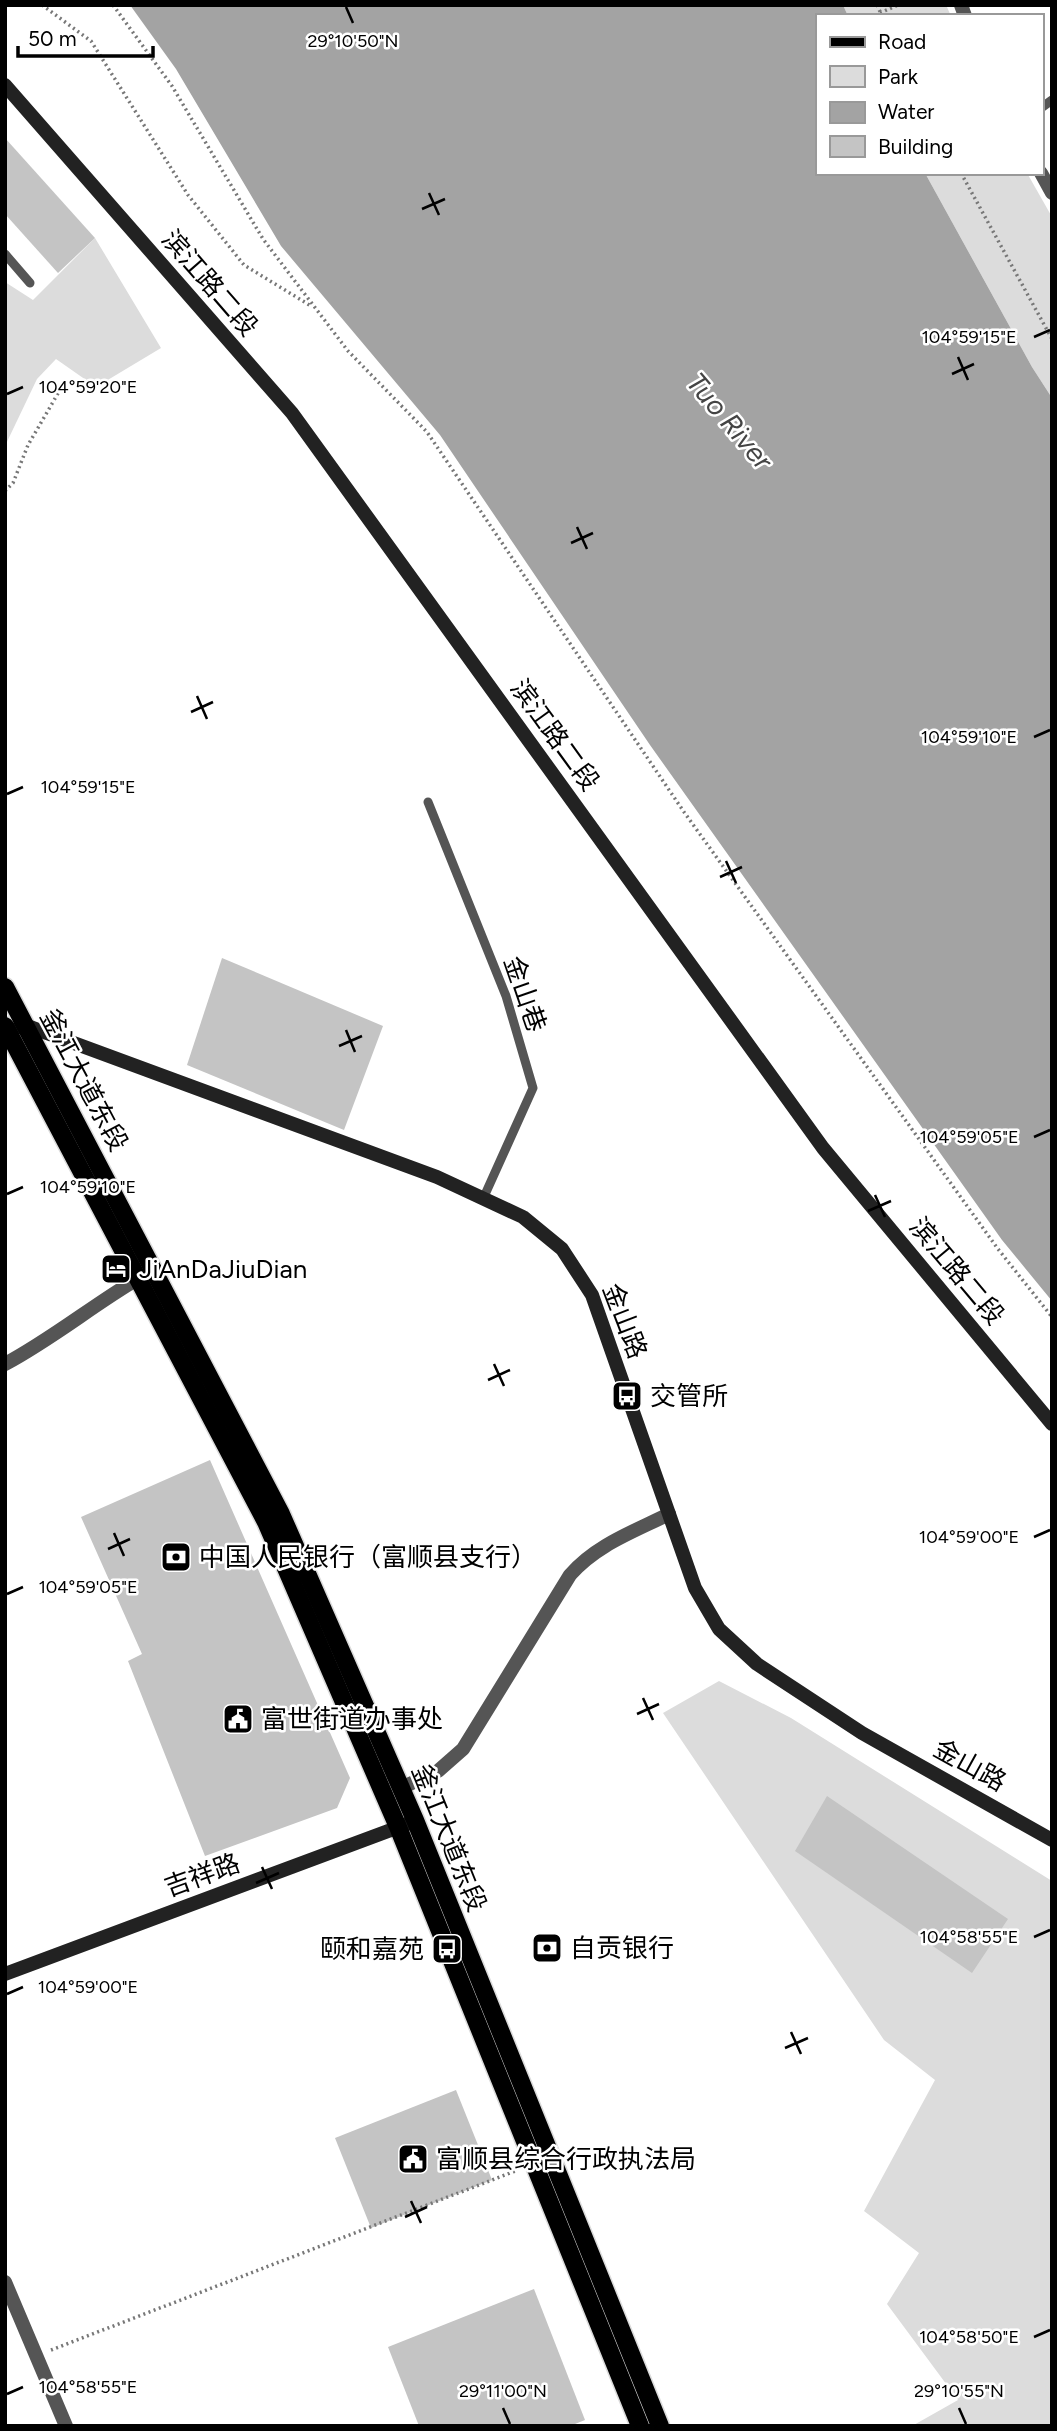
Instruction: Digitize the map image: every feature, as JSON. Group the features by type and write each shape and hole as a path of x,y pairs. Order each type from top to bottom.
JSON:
{"main road":[{"name":"釜江大道东段","path":"5,987 281,1514 401,1788 407,1824 534,2164 640,2426"},
{"name":"釜江大道东段","path":"6,1031 266,1522 407,1824 660,2426"}],"street":[{"name":"滨江路二段","path":"5,85 292,413 823,1148 1052,1424"},
{"path":"1042,175 1052,193"},
{"path":"6,1031 25,1025"},
{"name":"金山路","path":"25,1025 437,1177 523,1217 562,1249 592,1295 695,1588 719,1629 757,1664 862,1733 1052,1840"},
{"path":"5,1364 33,1349 97,1303 139,1278"},
{"path":"401,1788 438,1771 463,1749 570,1576 584,1559 601,1547 669,1514"},
{"name":"吉祥路","path":"5,1975 407,1824"},
{"path":"5,2282 66,2426"}],"lane":[{"path":"5,254 30,283"},
{"name":"金山巷","path":"428,802 506,996 533,1088 483,1199"}],"path":[{"path":"42,5 91,41 188,195 244,265 316,309"},
{"path":"113,5 172,86 263,239 348,351 427,432 684,813 990,1238 1052,1317"},
{"path":"883,14 898,5"},
{"path":"962,175 1052,339"},
{"path":"5,491 13,484 28,444 64,383"},
{"path":"36,2355 534,2164"}],"green space":[{"path":"843,5 946,5 950,14 847,14"},
{"path":"926,175 1028,175 1052,217 1052,398 1032,367"},
{"path":"95,238 161,348 96,387 56,359 37,379 5,446 5,282 33,300"},
{"path":"719,1681 791,1718 1052,1881 1052,2426 912,2426 958,2400 887,2304 919,2253 864,2211 935,2080 884,2040 663,1713"}],"water":[{"name":"Tuo River","path":"130,5 843,5 847,14 816,14 816,175 926,175 1032,367 1052,398 1052,1301 1002,1240 650,745 440,435 281,246 176,69"}],"building":[{"path":"5,138 95,238 58,273 5,214"},
{"path":"222,958 383,1026 344,1130 187,1065"},
{"name":"富世街道办事处","path":"210,1460 350,1778 337,1808 205,1856 128,1661 142,1654 81,1517"},
{"path":"827,1796 1008,1919 972,1973 795,1851"},
{"name":"富顺县综合行政执法局","path":"456,2090 492,2180 371,2228 335,2138"},
{"path":"534,2289 585,2420 570,2426 419,2426 388,2347"}],"place":[{"name":"JiAnDaJiuDian","path":"116,1269"},
{"name":"交管所","path":"627,1396"},
{"name":"中国人民银行（富顺县支行）","path":"176,1557"},
{"name":"富世街道办事处","path":"238,1719"},
{"name":"自贡银行","path":"547,1948"},
{"name":"颐和嘉苑","path":"447,1949"},
{"name":"富顺县综合行政执法局","path":"413,2159"}]}
